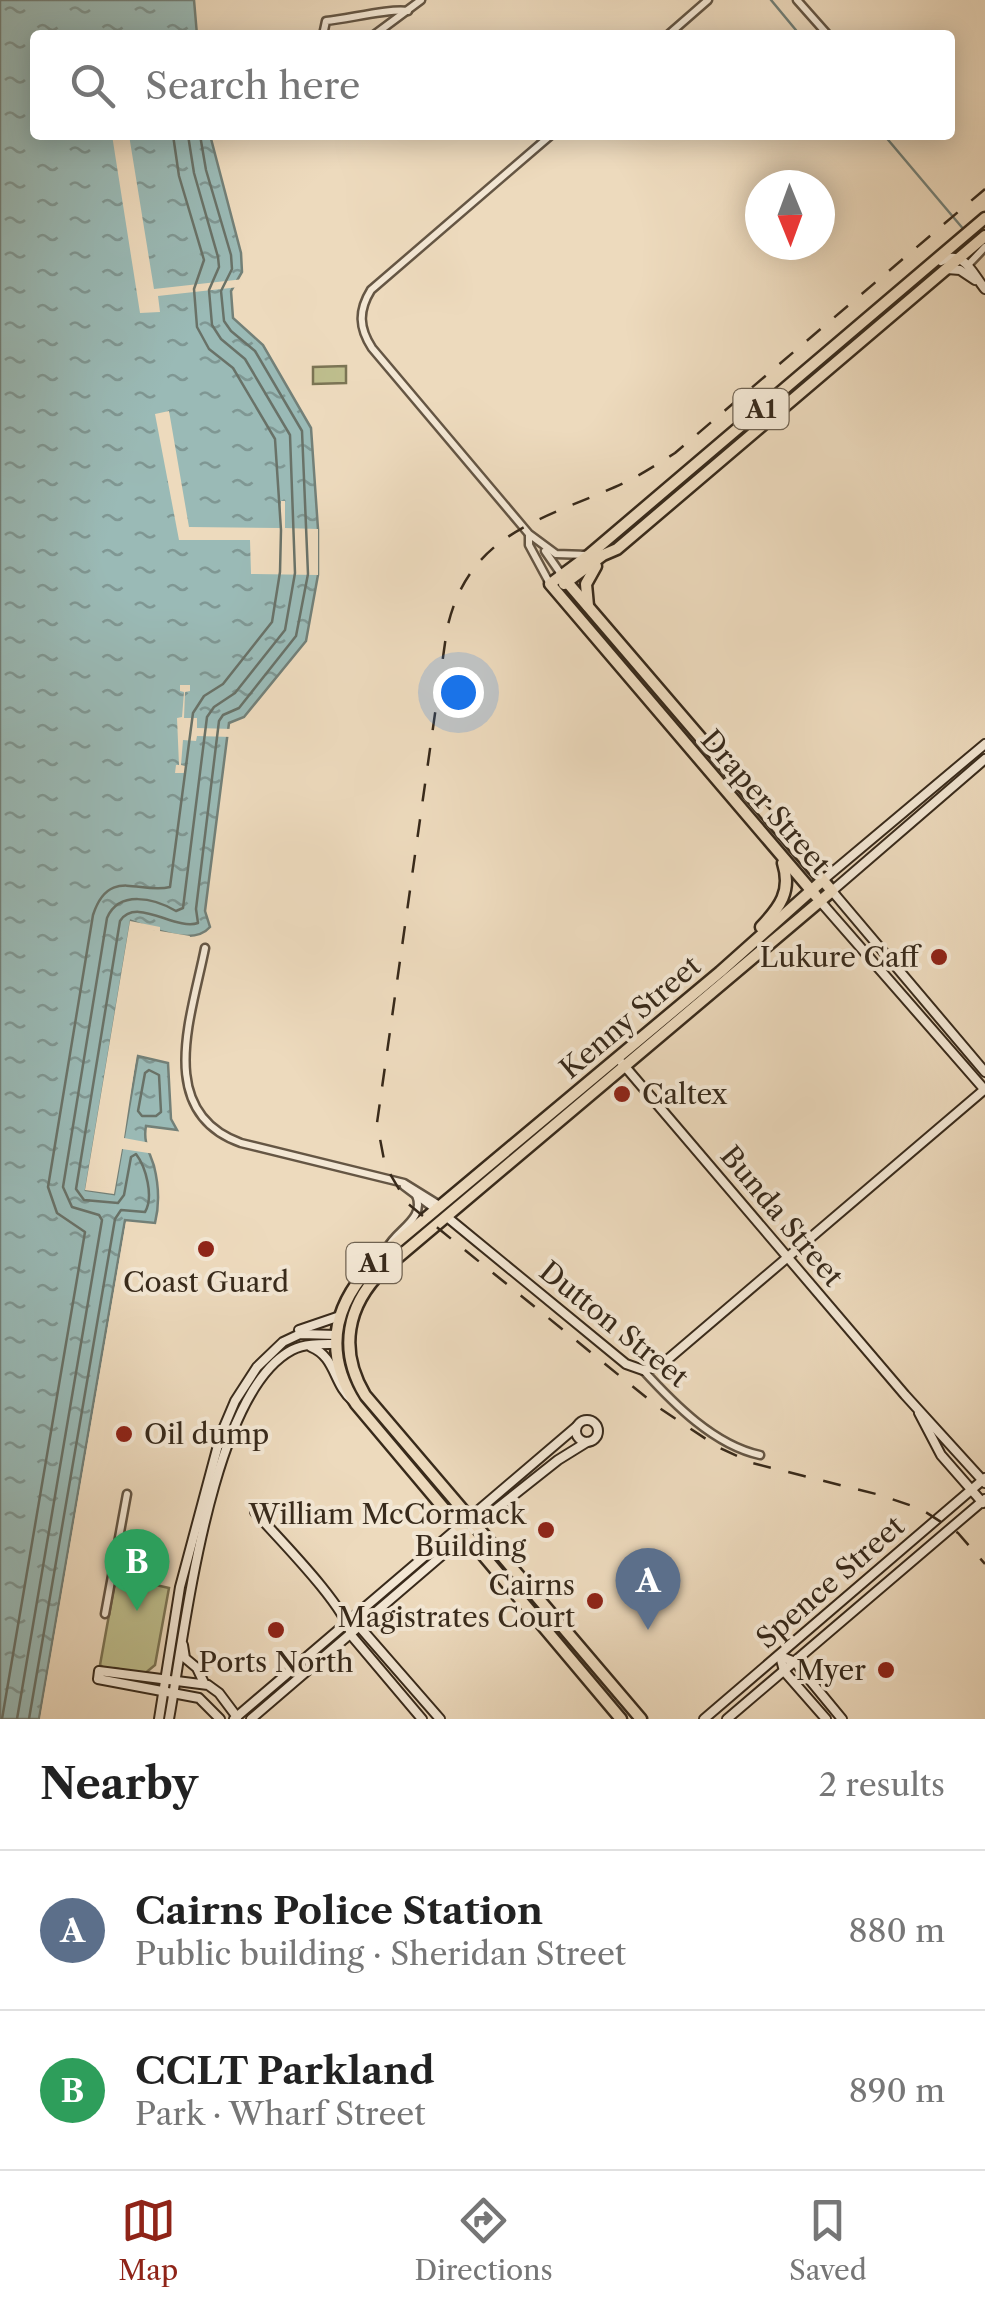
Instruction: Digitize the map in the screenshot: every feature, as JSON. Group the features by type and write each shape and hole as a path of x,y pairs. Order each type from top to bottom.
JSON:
{"highway":[{"name":"A1","path":"552,588 985,218"},
{"name":"A1","path":"564,578 617,548 983,241"},
{"path":"588,607 585,587 590,573 617,548"},
{"name":"Draper Street","path":"564,578 832,891"},
{"name":"Draper Street","path":"552,588 820,901"},
{"path":"720,972 783,902 787,883 780,854"},
{"name":"Kenny Street","path":"620,1061 824,880"},
{"name":"Kenny Street","path":"341,1340 340,1316 354,1286 384,1254 832,891"},
{"name":"Kenny Street","path":"341,1340 365,1289 441,1211"},
{"name":"A1","path":"341,1340 341,1372 356,1404 621,1719"},
{"name":"A1","path":"341,1340 365,1395 641,1719"}],"street":[{"path":"381,30 421,0"},
{"path":"674,30 708,0"},
{"path":"797,0 824,30"},
{"path":"324,30 326,21 386,14 395,8 408,11"},
{"name":"Draper Street","path":"545,140 371,290 361,313 362,330 372,348 529,534 556,554 589,555"},
{"path":"889,298 905,292 944,259 966,257 984,288"},
{"path":"944,270 960,270 984,288"},
{"name":"Draper Street","path":"529,534 529,546 552,588"},
{"name":"Draper Street","path":"539,542 564,578"},
{"name":"Kenny Street","path":"824,880 985,744"},
{"name":"Kenny Street","path":"832,891 985,759"},
{"name":"Draper Street","path":"832,891 985,1072"},
{"name":"Draper Street","path":"820,901 985,1090"},
{"name":"Dutton Street","path":"205,948 185,1060 192,1098 203,1119 220,1134 241,1143 414,1187 626,1364 643,1370 707,1429 735,1448 760,1455"},
{"name":"Bunda Street","path":"620,1061 914,1405 984,1481"},
{"path":"643,1370 660,1366 985,1090"},
{"name":"Dutton Street","path":"394,1180 441,1211"},
{"path":"384,1254 392,1238 416,1215 420,1203 416,1195"},
{"path":"169,1719 180,1587 231,1409 268,1354 293,1332 340,1316"},
{"path":"268,1354 300,1334 341,1340"},
{"path":"159,1719 230,1438 244,1406 285,1354 302,1346 341,1340"},
{"path":"268,1354 276,1355 294,1344 318,1344"},
{"path":"302,1346 325,1354 340,1388 356,1404"},
{"path":"231,1409 258,1374 270,1369"},
{"name":"Bunda Street","path":"914,1405 942,1455 984,1502"},
{"path":"251,1719 362,1626 463,1531 548,1452 584,1420 592,1420 598,1426 597,1437 566,1454 473,1522"},
{"path":"576,1428 578,1438 586,1442"},
{"path":"548,1452 566,1454"},
{"name":"Spence Street","path":"704,1719 984,1481"},
{"path":"105,1614 128,1494"},
{"name":"Spence Street","path":"727,1719 984,1502"},
{"path":"255,1512 349,1622 351,1635 422,1719"},
{"path":"185,1616 184,1654 236,1718 463,1531"},
{"path":"349,1622 362,1626 440,1719"},
{"path":"780,1656 795,1662 842,1719"},
{"path":"780,1656 784,1671 826,1719"},
{"path":"206,1684 169,1686 98,1679 99,1671 169,1686 203,1700 220,1719"}],"green space":[{"path":"346,366 346,383 313,384 313,367"},
{"path":"116,1576 169,1588 155,1665 143,1675 115,1668 107,1670 100,1665"}],"water":[{"path":"0,0 194,0 197,30 30,30 30,140 211,140 241,253 242,272 231,291 233,318 263,345 311,428 318,575 306,641 244,717 229,723 205,911 210,927 203,933 183,936 131,921 86,1190 114,1194 138,1056 168,1063 171,1119 177,1130 146,1126 158,1188 157,1216 155,1223 125,1220 39,1719 0,1719"}],"pier":[{"path":"113,140 130,140 154,289 244,279 239,287 158,296 160,312 140,313"},
{"path":"169,411 189,527 280,528 281,501 285,501 285,528 318,529 318,575 251,574 250,540 179,540 155,414"},
{"path":"180,685 190,685 190,691 185,692 184,718 197,718 197,728 233,729 232,737 197,736 196,741 183,740 181,765 185,766 185,773 175,773 179,765 177,718 182,717 184,692"},
{"path":"130,921 190,936 189,941 134,927 91,1186 110,1188 133,1055 137,1051 124,1138 151,1143 155,1154 122,1149 114,1194 85,1190"},
{"path":"126,1222 154,1226 129,1225 44,1719 40,1719"}],"waterway":[{"path":"771,0 796,30"},
{"path":"888,140 965,231"}],"railway":[{"path":"985,189 675,453 623,483 534,522 489,552 471,572 457,597 447,629 377,1123 385,1165 407,1203 658,1407 718,1447 752,1463 921,1509 958,1533 985,1564"}],"place":[{"name":"Lukure Caff","path":"939,957"},
{"name":"Caltex","path":"622,1094"},
{"name":"Coast Guard","path":"206,1249"},
{"name":"Oil dump","path":"124,1434"},
{"name":"William McCormack Building","path":"546,1530"},
{"name":"Cairns Magistrates Court","path":"595,1601"},
{"name":"CCLT Parkland","path":"137,1611"},
{"name":"Ports North","path":"276,1630"},
{"name":"Cairns Police Station","path":"648,1630"},
{"name":"Myer","path":"886,1670"}]}
